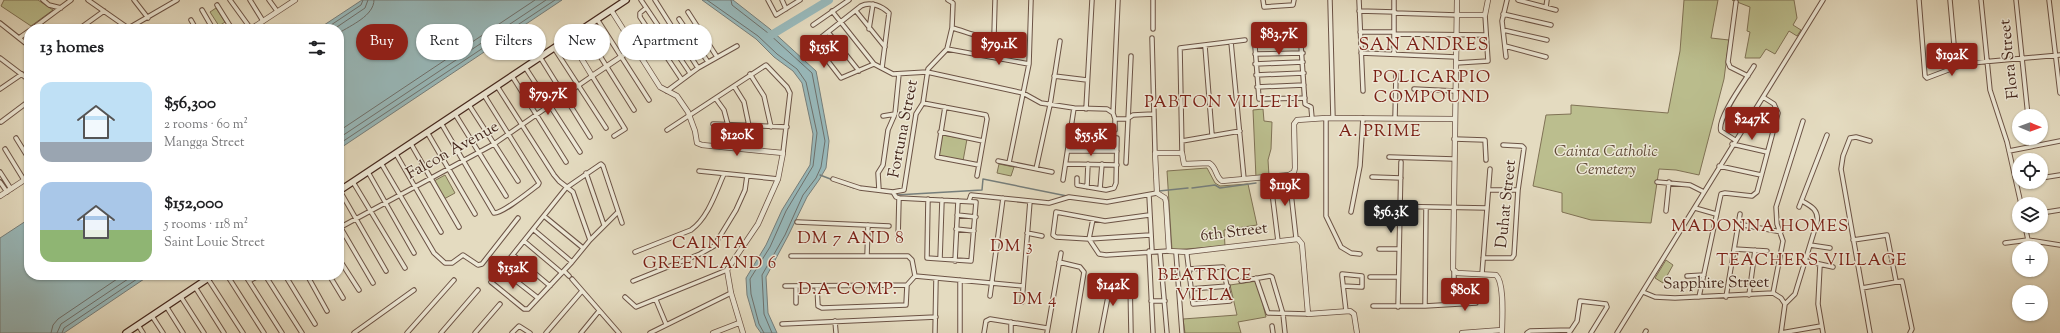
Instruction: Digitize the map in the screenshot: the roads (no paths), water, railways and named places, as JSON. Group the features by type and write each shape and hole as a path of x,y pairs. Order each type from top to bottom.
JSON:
{"main road":[{"path":"590,24 626,0"},
{"path":"546,53 554,48"},
{"path":"344,188 536,60"},
{"path":"126,333 206,280"}],"street":[{"path":"43,0 50,5 61,8"},
{"path":"39,24 71,0"},
{"path":"88,0 121,24"},
{"path":"135,0 148,18"},
{"path":"137,24 177,0"},
{"path":"230,0 247,24"},
{"path":"250,0 263,20"},
{"path":"269,0 277,11"},
{"path":"641,0 690,73"},
{"path":"655,0 698,68"},
{"path":"768,0 774,15 777,15 794,2 800,0"},
{"path":"782,0 786,9"},
{"path":"813,26 849,0"},
{"path":"927,72 930,65 941,57 947,49 952,28 953,3 948,0"},
{"path":"952,28 966,31 973,35 994,36 995,0"},
{"path":"1009,163 1029,64 1031,0"},
{"path":"1086,109 1092,0"},
{"path":"1115,130 1115,120 1112,113 1118,0"},
{"path":"1153,0 1153,30"},
{"path":"1263,0 1264,7 1293,5 1294,0"},
{"path":"1330,0 1333,118"},
{"path":"1359,0 1363,91"},
{"path":"1394,0 1394,53"},
{"path":"1454,304 1454,119 1457,0"},
{"path":"1361,53 1394,53 1397,56 1487,62 1485,15 1488,0"},
{"path":"1506,57 1503,14 1507,0"},
{"path":"1518,0 1556,10"},
{"path":"1546,8 1547,0"},
{"path":"1617,333 1823,0"},
{"path":"1919,0 1925,76 1928,78 1956,67 2022,58 2058,56"},
{"path":"1950,0 1956,67"},
{"path":"1981,0 1986,62 1992,98 2009,150 2012,164"},
{"name":"Flora Street","path":"2016,0 2027,109"},
{"path":"2049,0 2058,56 2060,93"},
{"path":"258,24 291,1"},
{"path":"1736,2 1728,62 1730,67 1748,76"},
{"path":"874,64 841,78 814,44 867,3 873,4 889,13 884,69"},
{"path":"869,29 873,4"},
{"path":"50,5 54,13"},
{"path":"217,5 229,24"},
{"path":"646,8 640,13 640,17 682,80"},
{"path":"202,10 210,24"},
{"path":"611,10 619,24"},
{"path":"87,24 104,11"},
{"path":"832,11 874,64 893,74 927,72 1023,93 1034,100 1050,105 1086,109 1107,109 1112,113"},
{"path":"856,11 885,47"},
{"path":"1359,11 1485,15"},
{"path":"688,12 717,57"},
{"path":"1503,14 1551,25"},
{"path":"597,19 618,54"},
{"path":"679,19 708,62"},
{"path":"191,20 193,24"},
{"path":"0,23 24,42"},
{"path":"1503,30 1547,40"},
{"path":"1305,98 1259,99 1255,64 1254,33 1300,31 1302,41 1305,98 1306,105 1311,107 1312,118"},
{"path":"828,32 859,71"},
{"path":"1360,32 1456,36 1486,35"},
{"path":"19,38 24,34"},
{"path":"1152,38 1153,114 1157,193"},
{"path":"1036,169 1050,105 1060,40"},
{"path":"1245,40 1180,48 1182,153 1184,164 1209,163 1215,168 1218,178 1222,181 1289,175 1294,172 1295,122 1297,120 1312,118 1454,119"},
{"path":"1254,43 1302,41"},
{"path":"1231,42 1244,179"},
{"path":"667,91 690,73 737,46"},
{"path":"1205,46 1212,135"},
{"path":"1505,46 1546,57"},
{"path":"947,49 1029,64"},
{"path":"1255,54 1302,53"},
{"path":"1126,163 1131,56"},
{"path":"0,58 22,74 0,89"},
{"name":"Falcon Avenue","path":"344,225 463,162 508,136 618,58"},
{"path":"542,60 590,137"},
{"path":"562,60 606,128"},
{"path":"582,60 625,129 614,136"},
{"path":"602,60 634,110"},
{"path":"622,60 649,100"},
{"path":"642,60 660,87 677,96 691,116 697,143 702,145 783,153"},
{"path":"1255,64 1303,62"},
{"path":"625,296 635,307 656,300 727,270 758,224 778,179 787,127 790,93 787,87 768,65 764,65 691,116 667,130"},
{"path":"1754,66 1728,107 1720,125 1721,131 1734,142 1767,152"},
{"path":"526,67 580,152"},
{"name":"Fortuna Street","path":"893,192 904,190 916,114 922,103 927,72"},
{"path":"1256,75 1304,73"},
{"path":"750,74 764,96 771,127"},
{"path":"879,190 878,173 883,166 888,130 895,114 899,74"},
{"path":"1395,118 1396,75"},
{"path":"512,76 566,162"},
{"path":"1054,76 1087,80"},
{"path":"1257,87 1304,85"},
{"path":"497,86 554,175 566,188 573,192 590,240"},
{"path":"734,86 744,102 748,114 748,126"},
{"path":"1414,89 1455,91"},
{"path":"441,123 494,213 498,212 538,185 539,181 508,136 484,95"},
{"path":"1699,297 1720,196 1723,193 1752,196 1756,194 1778,113 1774,104 1763,97"},
{"path":"716,99 724,110 728,125"},
{"path":"922,103 986,115 987,119 977,176"},
{"path":"1,122 24,104"},
{"path":"469,105 518,181"},
{"path":"945,107 936,156 938,158 979,165"},
{"path":"1063,180 1074,108"},
{"path":"455,114 506,196"},
{"path":"883,116 895,114"},
{"path":"1115,120 1127,119 1133,115 1153,114"},
{"path":"1326,118 1326,216 1341,247 1351,253 1360,254"},
{"path":"1351,212 1360,166 1363,118"},
{"path":"1773,293 1782,245 1781,232 1777,224 1776,207 1803,121"},
{"path":"713,124 787,127"},
{"path":"1182,141 1240,131"},
{"path":"427,132 448,170 476,214"},
{"path":"940,132 983,141"},
{"path":"1799,207 1827,134"},
{"path":"1069,136 1117,138 1114,188 1100,189 1077,185 1077,178"},
{"path":"1870,141 1856,137 1850,138 1841,163 1841,175 1870,333"},
{"path":"16,138 24,151"},
{"path":"1454,139 1485,140 1486,160"},
{"path":"2009,150 2060,141"},
{"path":"410,144 458,227"},
{"name":"Duhat Street","path":"1483,258 1512,258 1514,255 1518,190 1524,148 1503,145"},
{"path":"0,196 24,180 5,149"},
{"path":"1068,151 1117,151"},
{"path":"1155,153 1182,153"},
{"path":"396,154 441,232"},
{"path":"1389,157 1454,159"},
{"path":"998,161 1052,172"},
{"path":"1398,307 1401,162"},
{"path":"381,163 434,253 440,260 447,264 452,263 463,255 480,265 518,218"},
{"path":"618,212 590,240 572,262 528,309 524,309 491,281 534,230 566,188 601,164 603,166 622,223"},
{"path":"1066,164 1116,165"},
{"path":"1087,187 1088,164"},
{"path":"1100,189 1102,164"},
{"path":"1719,166 1761,175"},
{"path":"1482,274 1490,169"},
{"path":"699,171 778,179"},
{"path":"0,172 9,190"},
{"path":"368,172 384,203 414,253"},
{"path":"586,173 604,225"},
{"path":"635,252 691,230 698,225 714,198 724,174"},
{"path":"1289,175 1296,238 1300,240 1302,244 1308,314"},
{"path":"2048,177 2060,175"},
{"path":"633,281 700,254 714,246 736,210 745,190 747,176"},
{"path":"1270,176 1278,241"},
{"path":"1372,177 1401,178"},
{"path":"833,179 860,188 893,192 896,197 899,198 928,199 958,201 969,201 978,203 970,261 955,261 926,257 928,199"},
{"path":"0,182 9,190"},
{"path":"353,182 405,268"},
{"path":"1656,182 1670,182 1695,186 1704,192"},
{"path":"1666,211 1670,182"},
{"path":"1489,190 1518,190"},
{"path":"969,201 971,195 1049,203 1069,197 1108,202 1157,193 1165,198 1166,202 1169,252 1150,251 1100,254 1089,239 1093,219"},
{"path":"1149,194 1150,301 1153,333"},
{"path":"898,240 899,198"},
{"path":"990,296 1003,198"},
{"path":"344,199 386,270"},
{"path":"940,259 942,200"},
{"path":"955,261 958,201"},
{"path":"1022,302 1030,201"},
{"path":"1802,201 1812,206 1818,217 1806,262 1795,294 1785,304 1781,333 1821,326"},
{"path":"1380,206 1487,208"},
{"path":"1425,306 1426,207"},
{"path":"1695,208 1716,214"},
{"path":"2048,212 2060,210"},
{"path":"1149,215 1114,220 1093,219 1056,212 1054,237 1089,239 1150,235"},
{"path":"1726,297 1740,214"},
{"path":"957,215 976,217"},
{"path":"544,216 583,248"},
{"path":"797,222 889,226"},
{"path":"1738,224 1781,232"},
{"path":"867,256 868,225"},
{"path":"956,229 974,230"},
{"path":"534,230 572,262"},
{"path":"1027,233 1042,236"},
{"path":"2026,233 2028,240"},
{"path":"1853,240 1887,234 1896,281"},
{"path":"344,235 373,283"},
{"name":"6th Street","path":"1169,252 1187,252 1296,238"},
{"path":"2005,243 2028,240 2060,245"},
{"path":"524,241 570,277 618,333"},
{"path":"1810,246 1830,248"},
{"path":"1379,249 1399,250"},
{"path":"1734,249 1767,251"},
{"path":"1749,295 1755,250"},
{"path":"1160,252 1168,333"},
{"path":"1187,252 1188,269 1190,289 1193,304 1228,302 1231,299 1223,267 1188,269"},
{"path":"1047,333 1061,253"},
{"path":"1176,253 1182,333"},
{"path":"513,255 550,286"},
{"path":"791,256 908,256 912,260 915,276"},
{"path":"1059,262 1080,267 1084,272 1074,333"},
{"path":"1806,262 1833,267"},
{"path":"1820,265 1818,304 1823,333"},
{"path":"344,266 359,290"},
{"path":"501,269 538,298"},
{"path":"727,270 730,293 743,333"},
{"path":"1454,272 1496,275 1500,281 1502,331 1462,333"},
{"path":"1343,286 1362,287 1362,276 1343,273 1343,286 1346,311"},
{"path":"915,276 1023,286"},
{"path":"817,286 818,306 822,308 906,305 907,285 915,276"},
{"path":"1101,333 1112,276 1127,278 1130,280 1131,333"},
{"path":"1241,281 1270,276 1272,277 1283,314 1285,333"},
{"path":"1687,276 1704,276"},
{"path":"1370,277 1398,277"},
{"path":"1256,278 1266,312 1283,314 1352,312 1358,333"},
{"path":"935,333 936,279"},
{"path":"209,280 243,333"},
{"path":"230,280 264,333"},
{"path":"268,280 302,333"},
{"path":"289,280 315,324"},
{"path":"310,280 327,310"},
{"path":"332,280 343,298"},
{"path":"407,333 454,280"},
{"path":"960,280 960,333"},
{"path":"1862,288 1901,280 1903,283 1912,329 1910,333"},
{"path":"249,281 282,333"},
{"path":"785,286 907,285"},
{"path":"796,286 796,303"},
{"path":"1190,289 1228,286"},
{"path":"195,287 224,333"},
{"path":"355,333 414,290"},
{"path":"441,333 478,290"},
{"path":"546,333 582,291"},
{"name":"Sapphire Street","path":"1643,292 1655,297 1675,298 1726,297 1773,293 1781,298 1785,304"},
{"path":"650,333 730,293"},
{"path":"181,297 204,333"},
{"path":"656,300 666,324"},
{"path":"1150,301 1165,301"},
{"path":"1527,333 1530,331 1570,332 1577,321 1580,302 1606,304 1607,307 1591,333"},
{"path":"1373,306 1398,307 1476,303"},
{"path":"475,333 500,304"},
{"path":"166,306 184,333"},
{"path":"581,333 599,311"},
{"path":"152,316 163,333"},
{"path":"782,324 936,317"},
{"path":"984,333 986,321 990,319 1047,328"},
{"path":"835,321 836,333"},
{"path":"1011,322 1011,333"},
{"path":"713,333 739,323"},
{"path":"138,325 143,333"},
{"path":"512,333 519,326 530,333"},
{"path":"1272,326 1273,333"},
{"path":"612,333 615,329"}],"water":[{"path":"362,0 562,0 526,24 481,24 481,54 473,59 473,24 416,24 416,60 472,60 344,146 344,24 326,24"},
{"path":"702,0 733,0 770,29 816,71 829,141 826,168 807,197 766,277 768,313 777,333 761,333 756,326 747,295 746,278 766,245 782,210 810,165 813,134 802,83 793,71 774,57 756,39"},
{"path":"24,222 24,280 143,280 64,333 0,333 0,238"}],"waterway":[{"path":"768,37 829,0"},
{"path":"820,175 833,180"},
{"path":"896,195 982,190 983,179 1067,196"},
{"path":"840,183 854,188"},
{"path":"1192,188 1215,185 1220,188 1256,183"},
{"path":"1159,191 1188,188"},
{"path":"883,192 893,194"}],"district":[{"name":"SAN ANDRES","path":"1424,46"},
{"name":"POLICARPIO COMPOUND","path":"1432,88"},
{"name":"PABTON VILLE II","path":"1222,103"},
{"name":"A. PRIME","path":"1380,132"},
{"name":"MADONNA HOMES","path":"1760,227"},
{"name":"DM 7 AND 8","path":"851,239"},
{"name":"DM 3","path":"1012,247"},
{"name":"CAINTA GREENLAND 6","path":"710,254"},
{"name":"TEACHERS VILLAGE","path":"1812,261"},
{"name":"BEATRICE VILLA","path":"1205,286"},
{"name":"D.A COMP.","path":"848,290"},
{"name":"DM 4","path":"1035,300"}],"park label":[{"name":"Cainta Catholic Cemetery","path":"1606,161"}]}
